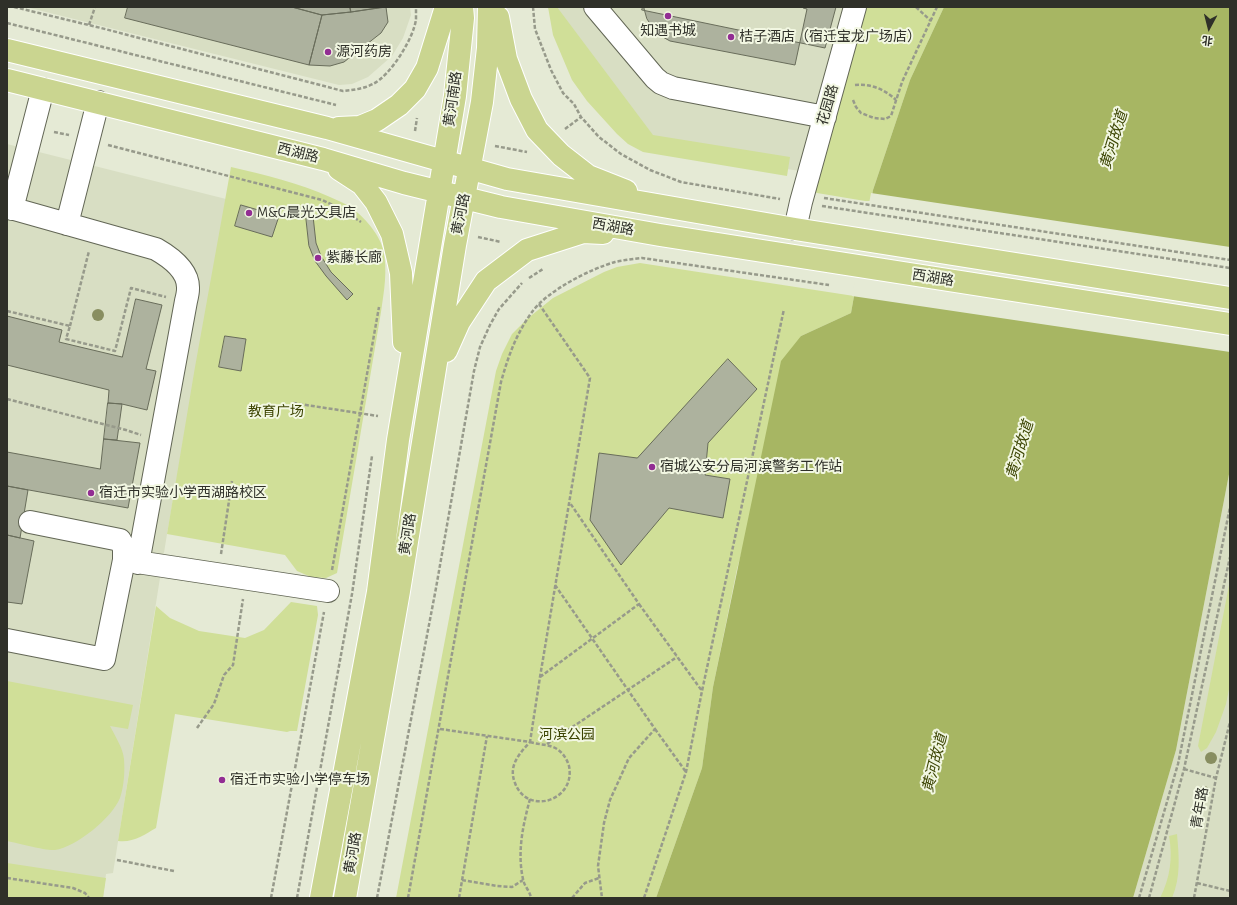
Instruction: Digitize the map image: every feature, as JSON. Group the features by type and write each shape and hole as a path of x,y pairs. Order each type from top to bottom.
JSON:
{"main road":[{"path":"327,128 360,127 377,120 399,105 415,90 427,68 446,7"},
{"name":"黄河南路","path":"439,191 455,96 463,18 462,7"},
{"name":"黄河南路","path":"470,170 482,102 488,48 489,7"},
{"path":"496,7 506,59 521,99 537,130 561,155 588,176 668,207"},
{"path":"7,50 327,128 507,180 668,207"},
{"name":"西湖路","path":"7,80 323,159 501,207 660,235 1230,324"},
{"path":"323,159 362,184 376,202 392,234 401,273 404,322 404,362 398,440"},
{"name":"黄河路","path":"345,898 398,591 455,245 470,170"},
{"name":"黄河路","path":"321,898 378,592 398,440 439,191"},
{"name":"西湖路","path":"668,207 795,230 1230,298"},
{"path":"423,440 447,349 459,322 486,281 527,250 583,232 660,235"}],"street":[{"path":"595,7 655,78 661,83 673,88 825,117"},
{"name":"花园路","path":"795,230 825,117 843,80 855,7"},
{"path":"7,640 104,659 131,562 160,441 188,288 186,276 171,258 156,249 10,208 43,89"},
{"path":"67,224 98,102"},
{"path":"30,522 120,540 131,562"},
{"path":"131,562 328,591"}],"path":[{"path":"14,7 343,90 359,89 374,84 384,75 407,45 416,20 416,7"},
{"path":"89,25 95,7"},
{"path":"532,7 535,29 551,70 562,93 574,104 581,117 600,137 621,154 650,170 681,182 1230,260"},
{"path":"916,7 931,21"},
{"path":"843,80 856,107 861,112 874,118 885,119 891,116 902,82 937,7"},
{"path":"7,23 338,106"},
{"path":"843,80 857,84 864,84 889,93 896,101"},
{"path":"33,126 322,200 365,225"},
{"path":"802,199 1230,268"},
{"path":"94,231 66,338 115,351 131,288 186,301"},
{"path":"408,898 440,729 501,382 509,355 518,335 532,311 559,289 597,269 615,262 642,258 785,279"},
{"path":"377,898 436,588 474,371 480,346 499,309 523,282 544,269"},
{"path":"440,729 530,742 556,748 563,754 569,767 569,781 558,796 540,802 530,799 522,794 516,787 513,778 513,769 516,759 530,742 590,378 539,304"},
{"path":"271,898 380,305"},
{"path":"644,898 686,772 784,309"},
{"path":"7,311 70,326"},
{"path":"7,399 126,430 160,441"},
{"path":"293,403 378,416 380,409"},
{"path":"297,898 352,594 372,454"},
{"path":"218,574 232,481"},
{"path":"569,502 639,604 702,691"},
{"path":"1139,898 1178,764 1230,507"},
{"path":"1149,898 1184,770 1230,557"},
{"path":"197,728 214,704 224,675 233,665 246,578"},
{"path":"555,585 686,772"},
{"path":"540,678 639,604"},
{"path":"547,745 677,657"},
{"name":"青年路","path":"1194,898 1216,778 1230,722"},
{"path":"602,898 598,866 604,823 610,800 629,758 655,729"},
{"path":"459,898 487,736"},
{"path":"1184,770 1216,778"},
{"path":"530,799 522,831 521,850 523,880 531,894 531,898"},
{"path":"117,860 174,871"},
{"path":"7,878 74,888 85,893 89,898"},
{"path":"572,898 585,883 599,878"},
{"path":"462,880 512,887 523,880"},
{"path":"1197,883 1230,891"}],"shaded area":[{"path":"26,7 410,7 411,15 403,38 392,56 368,77 352,84 339,85"},
{"path":"547,7 844,7 800,171 649,148"},
{"name":"宿迁市实验小学西湖路校区","path":"7,144 226,199 167,534 113,873 106,874 103,898 7,898"},
{"path":"1230,469 1230,898 1133,898 1176,750"}],"green space":[{"path":"548,7 557,7 653,135 790,157 787,176 643,152 628,144 587,101 572,80 553,35"},
{"path":"864,7 944,7 910,80 873,190 871,201 817,193 811,190"},
{"name":"教育广场","path":"231,167 294,183 345,204 358,213 369,224 378,236 383,249 385,280 381,312 337,573 326,578 311,577 297,571 285,555 167,534"},
{"name":"河滨公园","path":"640,263 854,296 851,313 801,336 737,569 713,687 702,768 656,898 396,898 496,371 502,354 512,334 527,319 553,298 604,272 617,267"},
{"path":"1230,580 1230,684 1226,704 1216,732 1207,748 1201,752 1198,746"},
{"path":"291,602 317,606 318,615 297,731 287,732 175,714 156,828 133,840 118,841 156,606 170,618 199,631 245,638 264,630"},
{"path":"7,681 133,705 128,729 110,726 120,746 124,759 124,779 120,798 116,806 109,814 83,838 63,848 51,850 7,841"},
{"path":"1177,834 1179,866 1175,890 1172,898 1160,898 1170,868 1171,852 1169,836"},
{"path":"7,863 106,878 103,898 7,898"}],"water":[{"name":"黄河故道","path":"944,7 1230,7 1230,469 1176,750 1133,898 656,898 702,768 713,687 781,361 801,336 851,313 873,190 910,80"}],"pier":[{"path":"871,193 1230,247 1230,352 852,296"}],"building":[{"path":"128,7 292,7 322,15 309,65 125,18"},
{"path":"292,7 350,7 351,12 322,15"},
{"path":"350,7 386,7 351,12"},
{"path":"386,7 388,22 381,33 344,62 330,66 309,65 322,15"},
{"path":"643,7 836,7 825,48 642,10"},
{"path":"644,7 803,7 807,9 795,65 670,41 655,31 647,19"},
{"path":"241,205 279,216 272,237 235,226"},
{"name":"紫藤长廊","path":"306,216 313,216 316,243 321,256 331,272 353,294 347,300 315,261 309,246"},
{"path":"136,299 162,305 146,369 156,371 147,410 122,404 108,403 109,390 7,365 7,316 62,330 59,342 122,357"},
{"path":"225,336 246,339 241,371 219,367"},
{"name":"宿城公安分局河滨警务工作站","path":"728,359 757,389 708,443 705,475 730,479 723,518 669,508 621,565 590,520 599,453 637,458"},
{"path":"108,403 122,404 117,440 104,439"},
{"path":"104,439 140,443 128,508 7,486 7,452 100,469"},
{"path":"7,486 28,490 20,538 7,535"},
{"path":"7,535 34,541 22,604 7,602"}],"place":[{"name":"知遇书城","path":"668,16"},
{"name":"桔子酒店（宿迁宝龙广场店）","path":"731,37"},
{"name":"源河药房","path":"328,52"},
{"name":"M&G晨光文具店","path":"249,213"},
{"name":"紫藤长廊","path":"318,258"},
{"name":"宿城公安分局河滨警务工作站","path":"652,467"},
{"name":"宿迁市实验小学西湖路校区","path":"91,493"},
{"name":"宿迁市实验小学停车场","path":"222,780"}]}
